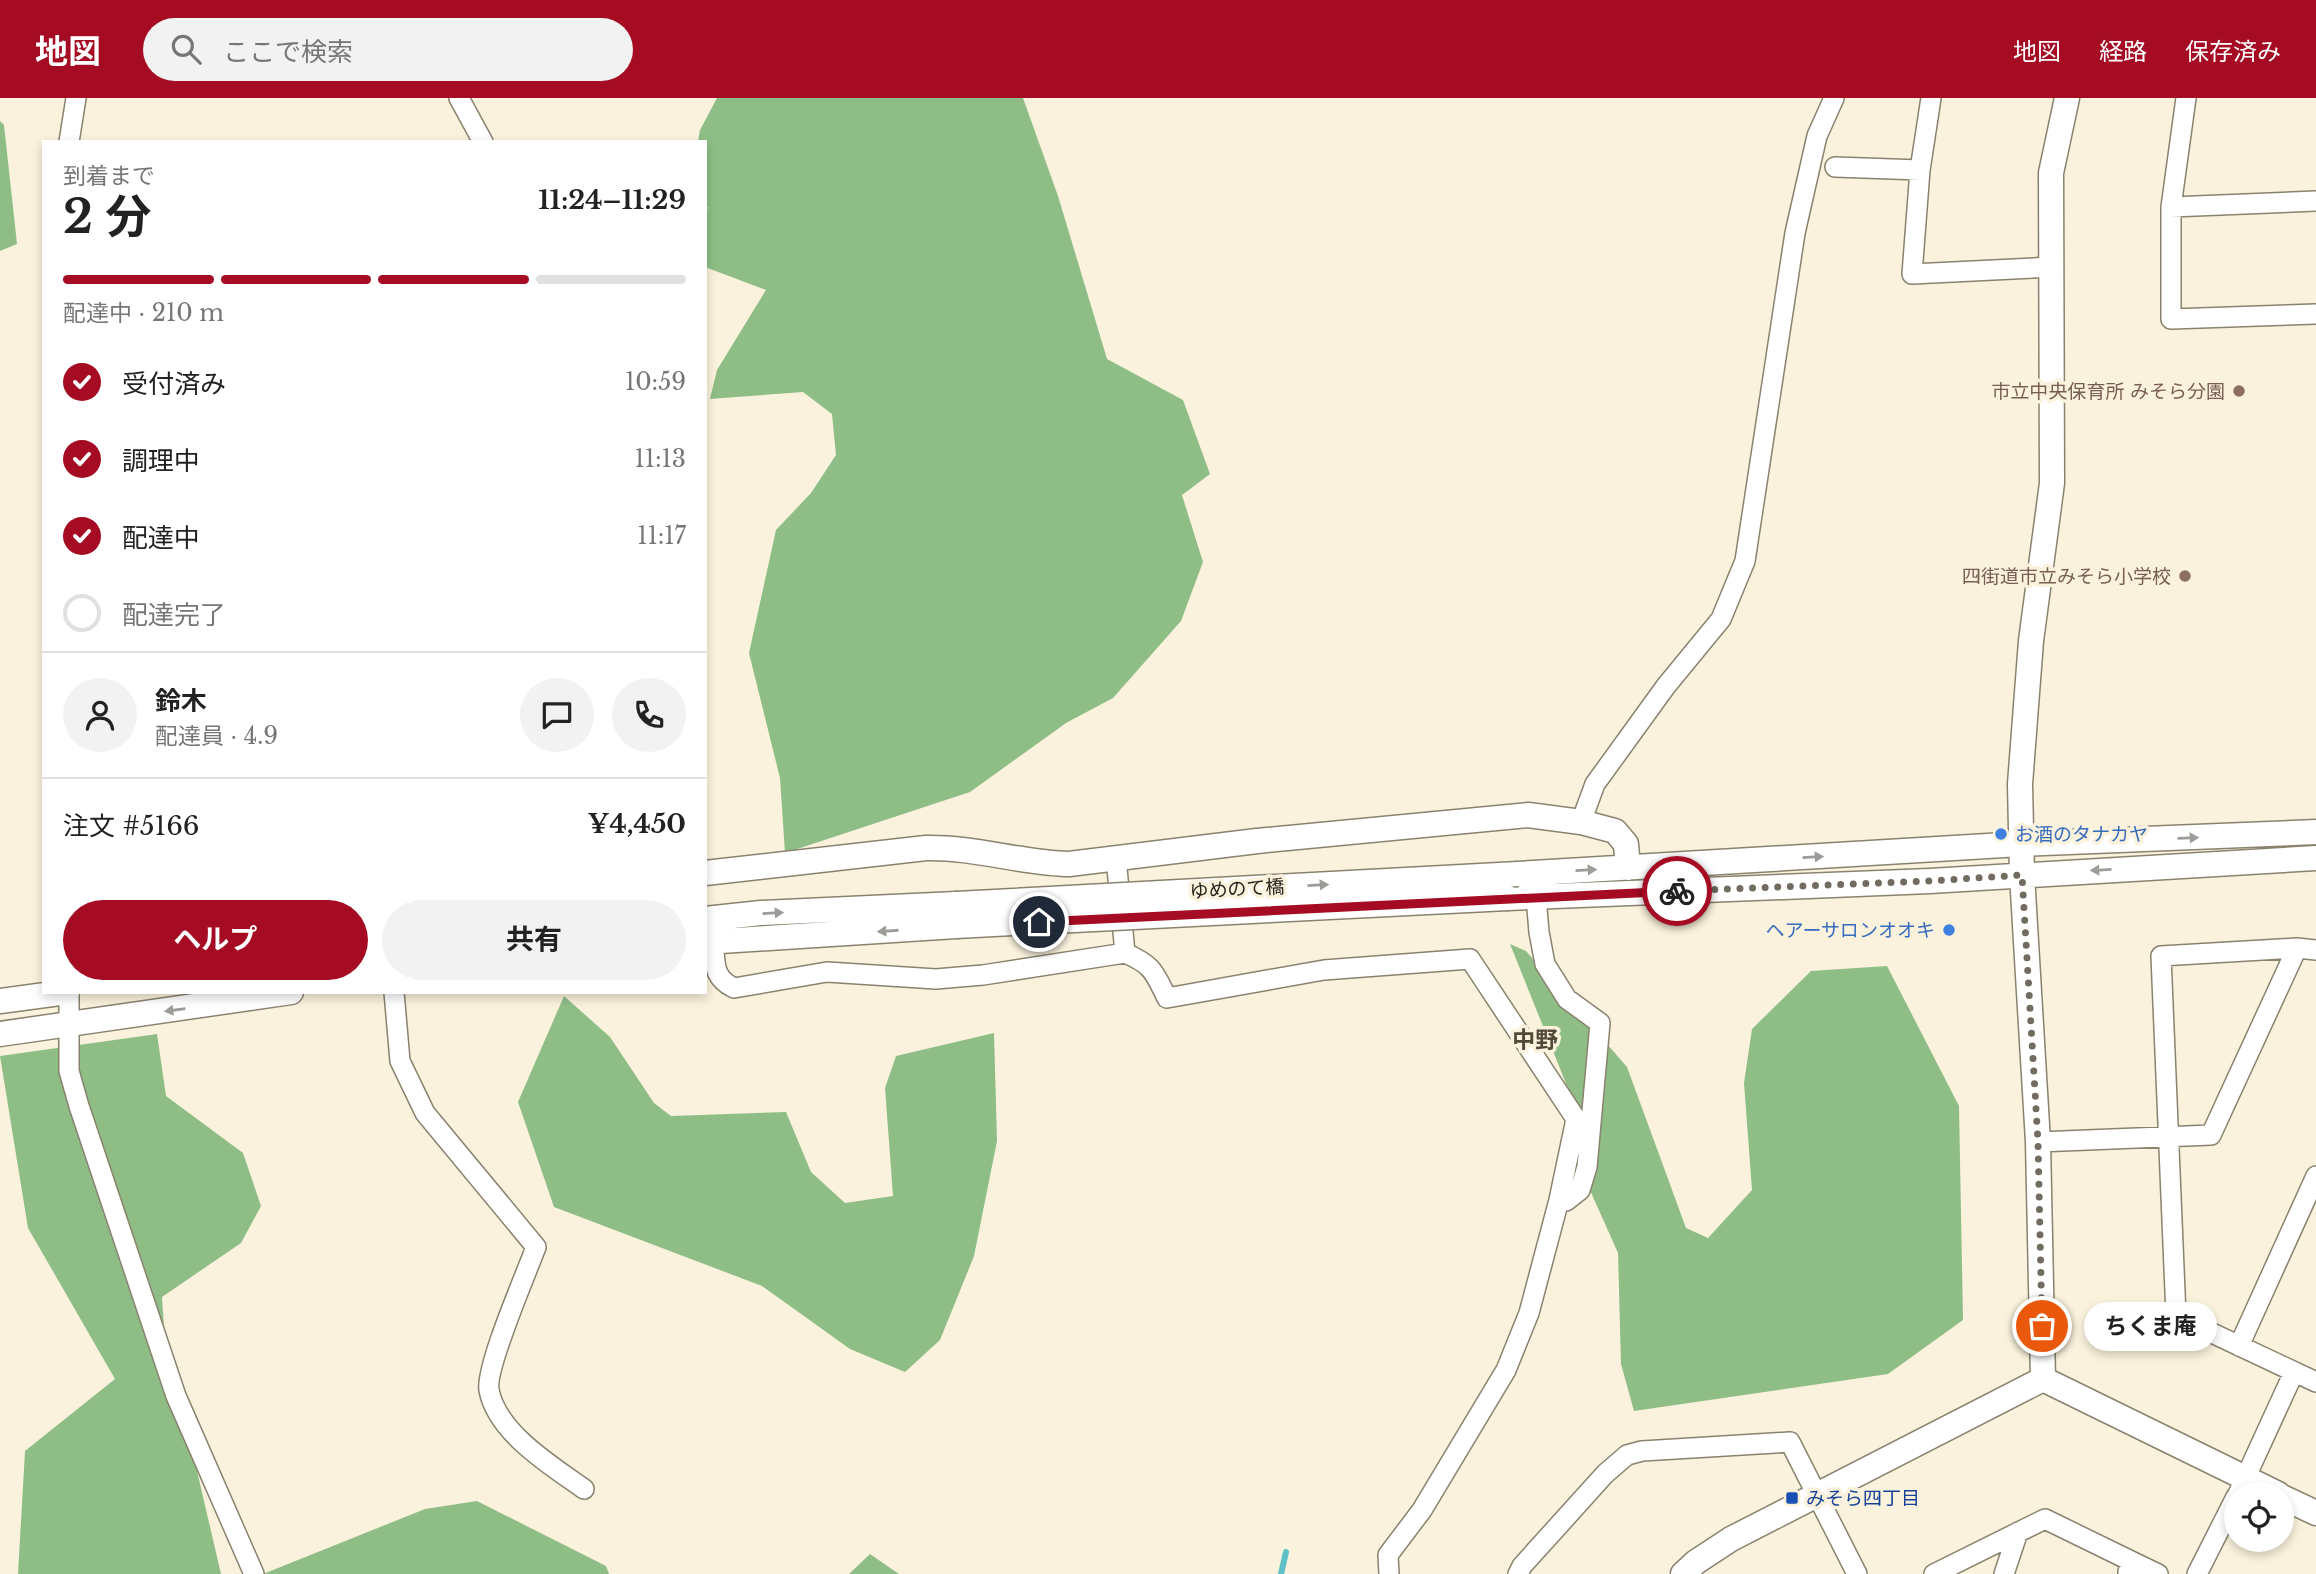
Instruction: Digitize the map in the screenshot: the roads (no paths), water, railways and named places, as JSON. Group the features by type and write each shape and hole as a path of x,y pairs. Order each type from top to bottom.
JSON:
{"street":[{"path":"69,140 76,98"},
{"path":"460,98 482,140"},
{"path":"1581,822 1595,784 1666,686 1721,619 1745,561 1795,233 1817,136 1834,98"},
{"path":"1931,98 1920,170 1912,274 2052,267"},
{"path":"2043,1379 2038,1142 2022,875 2020,784 2031,641 2052,483 2051,173 2067,98"},
{"path":"2186,98 2171,207 2171,319 2316,314"},
{"path":"1835,167 1920,170"},
{"path":"2171,207 2316,201"},
{"path":"707,873 953,847 1048,864 1069,864 1257,841 1528,815 1581,822 1615,831 1626,844 1628,867"},
{"name":"ゆめのて橋","path":"956,915 1628,867 2021,844 2316,832"},
{"path":"1116,858 1125,953"},
{"name":"ゆめのて橋","path":"956,915 1508,898 1930,881 2316,858"},
{"path":"1536,897 1545,964 1567,999 1600,1023 1587,1167 1580,1190 1566,1201 1559,1200"},
{"path":"956,915 708,934 717,973 722,982 734,988 827,972 936,979 971,976 1125,953 1152,968 1167,999 1324,970 1471,959 1576,1119 1559,1200 1529,1312 1506,1370 1422,1510 1388,1555 1389,1574"},
{"path":"2038,1142 2168,1136 2211,1135 2306,949 2161,956 2168,1136 2176,1316 2316,1382"},
{"path":"0,1001 53,994"},
{"path":"68,994 69,1071 176,1395 254,1574"},
{"path":"0,1034 278,994"},
{"path":"394,994 400,1060 425,1113 536,1247 493,1364 489,1389 498,1412 525,1447 584,1489"},
{"path":"2239,1346 2316,1176"},
{"path":"2244,1482 2294,1372"},
{"path":"2043,1379 2226,1482"},
{"path":"1683,1574 1731,1539 2043,1379"},
{"path":"1518,1574 1522,1566 1605,1474 1627,1455 1642,1451 1790,1442 1857,1574"},
{"path":"2294,1503 2316,1513"},
{"path":"1934,1574 2045,1519 2129,1568 2158,1574"},
{"path":"2197,1574 2224,1521"},
{"path":"2004,1574 2018,1531"}],"waterway":[{"path":"1281,1574 1286,1552"}],"place":[{"name":"市立中央保育所 みそら分園","path":"2239,391"},
{"name":"四街道市立みそら小学校","path":"2185,576"},
{"name":"お酒のタナカヤ","path":"2001,834"},
{"name":"ヘアーサロンオオキ","path":"1949,930"},
{"name":"ちくま庵","path":"2042,1326"},
{"name":"みそら四丁目","path":"1792,1498"}],"district":[{"name":"中野","path":"1535,1040"}]}
